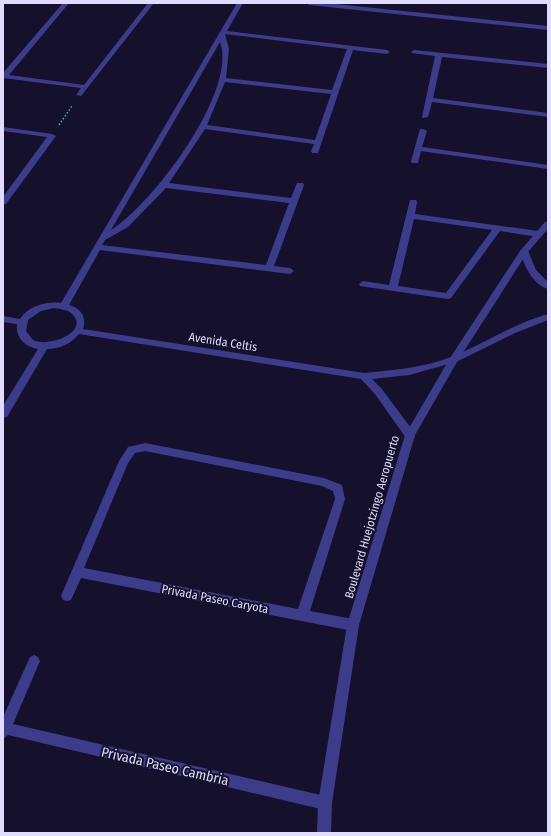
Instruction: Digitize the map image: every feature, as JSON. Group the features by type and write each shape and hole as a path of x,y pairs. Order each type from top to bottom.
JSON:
{"street":[{"path":"3,76 66,3"},
{"path":"79,95 151,3"},
{"path":"64,306 99,243 240,3"},
{"path":"309,3 548,28"},
{"path":"354,3 548,23"},
{"path":"222,34 387,52"},
{"path":"99,243 125,225 164,186 203,127 223,80 226,49 222,34"},
{"path":"315,151 350,48"},
{"path":"414,52 548,66"},
{"path":"425,117 439,54"},
{"path":"3,76 85,87"},
{"path":"223,80 335,92"},
{"path":"429,100 548,115"},
{"path":"203,127 317,142"},
{"path":"3,130 52,136 3,202"},
{"path":"415,161 423,131"},
{"path":"419,149 548,167"},
{"path":"269,268 300,184"},
{"path":"164,186 293,201"},
{"path":"393,288 412,216 414,202"},
{"path":"412,216 538,234"},
{"name":"Boulevard Huejotzingo Aeropuerto","path":"324,833 325,803 353,625 410,434 453,360 524,252 548,224"},
{"path":"363,284 448,296 498,228"},
{"path":"99,243 290,271"},
{"path":"524,252 530,269 540,282 548,286"},
{"path":"44,306 64,306 73,310 79,316 81,323 78,331 69,339 57,345 44,346 27,341 22,335 20,329 22,322 28,315 44,306"},
{"name":"Avenida Celtis","path":"78,331 364,376 409,372 453,360 512,331 548,317"},
{"path":"3,319 22,322"},
{"path":"3,414 44,346"},
{"path":"364,376 378,391 410,434"},
{"path":"67,596 124,460 132,450 145,447 324,482 338,488 340,499 302,616"},
{"name":"Privada Paseo Caryota","path":"77,572 353,625"},
{"path":"4,730 34,661"},
{"name":"Privada Paseo Cambria","path":"4,730 325,803"}],"path":[{"path":"52,136 79,95"}]}
